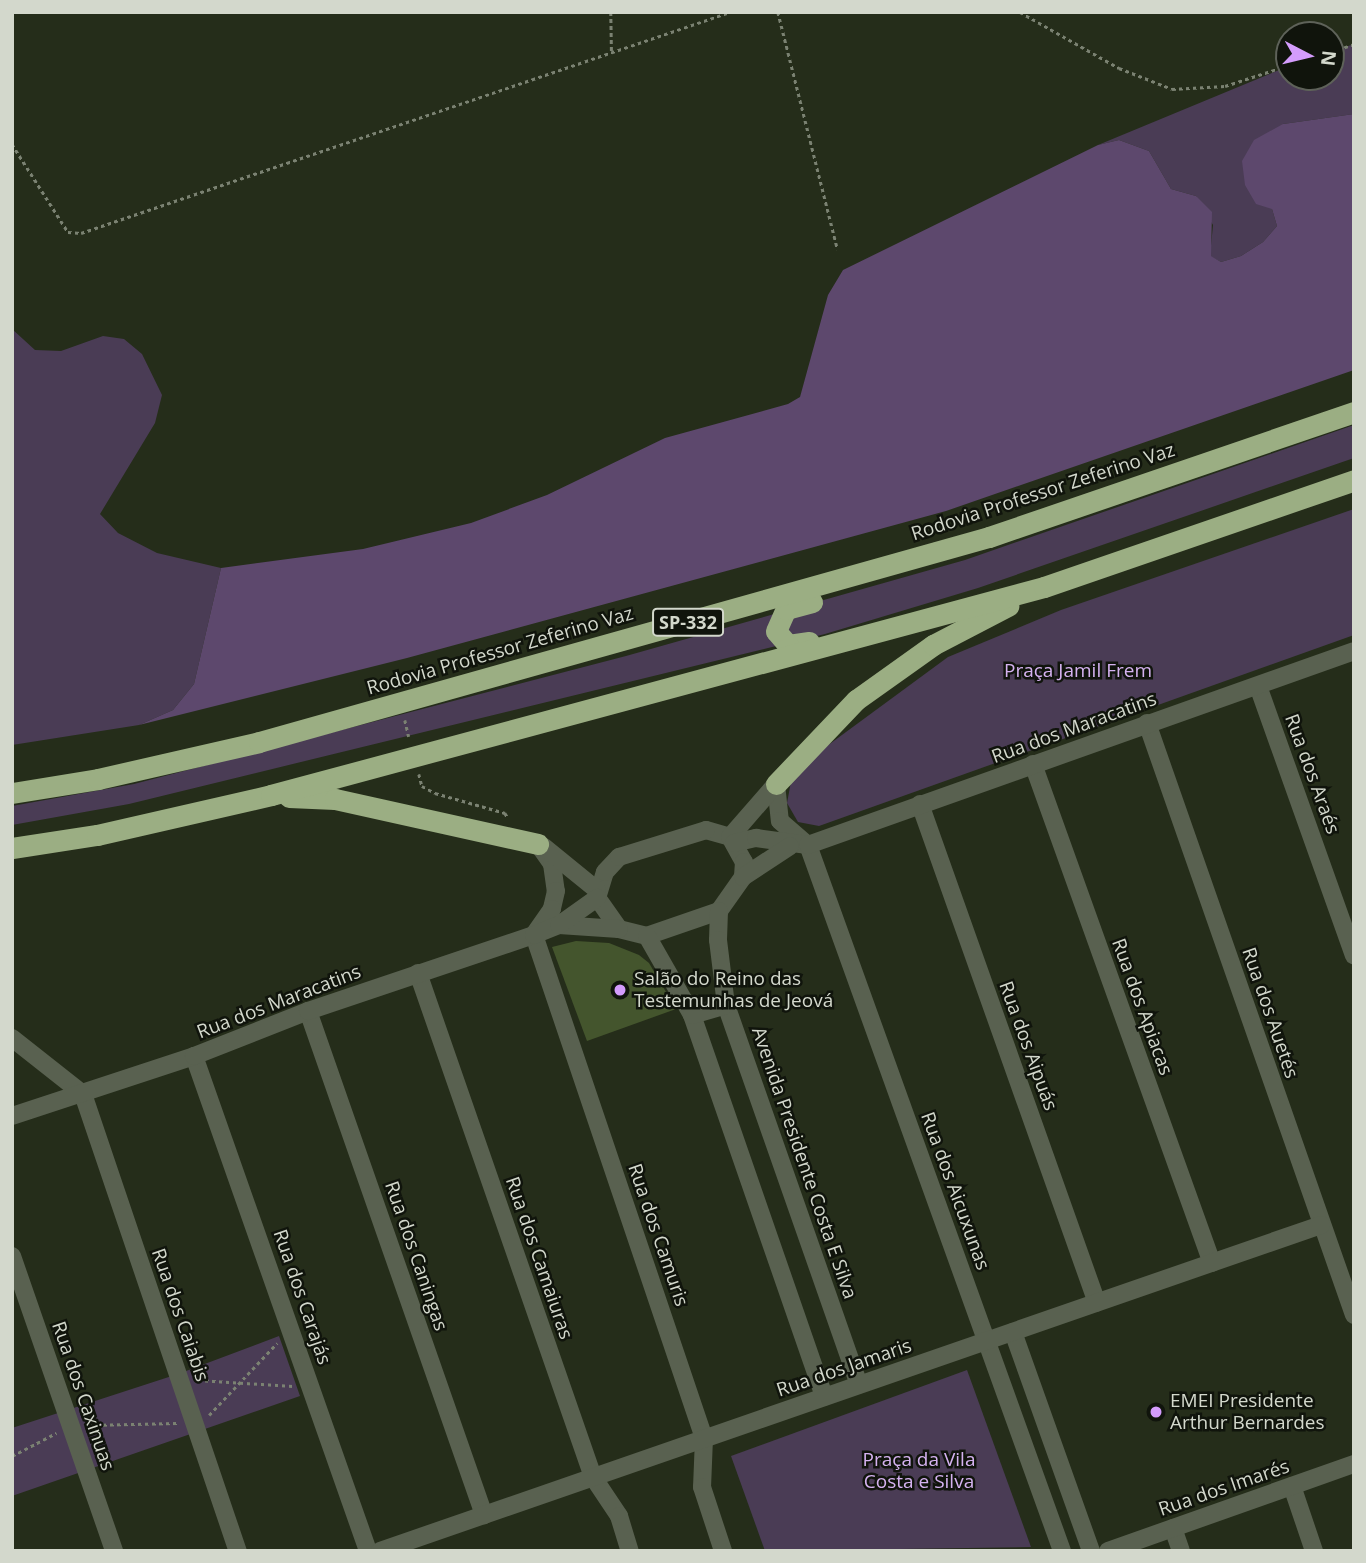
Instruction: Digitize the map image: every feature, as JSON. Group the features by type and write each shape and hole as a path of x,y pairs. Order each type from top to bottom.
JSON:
{"highway":[{"name":"Rodovia Professor Zeferino Vaz","path":"12,793 98,779 259,742 963,545 1354,412"},
{"path":"1275,439 1252,455 977,551 786,609 776,624 778,637 794,646 865,627 1058,571 1275,494 1349,481"},
{"path":"12,848 97,835 271,796 1044,587 1349,481"},
{"path":"776,784 856,700 933,645 1044,587"},
{"path":"271,796 335,800 529,842"}],"street":[{"name":"Rua dos Maracatins","path":"743,877 799,845 1354,651"},
{"name":"Rua dos Araés","path":"1258,686 1354,955"},
{"name":"Rua dos Auetés","path":"1147,723 1354,1315"},
{"name":"Rua dos Apiacas","path":"1033,764 1212,1263"},
{"path":"732,840 776,784"},
{"path":"776,784 780,821 799,845"},
{"name":"Rua dos Aipuás","path":"920,804 1097,1303"},
{"path":"597,894 619,857 648,845 706,830 732,840 756,838 799,845"},
{"path":"529,842 597,894 620,929 648,936 719,911 743,877 741,852 732,840"},
{"path":"529,842 552,864 556,891 552,909 534,935"},
{"name":"Rua dos Aicuxunas","path":"799,845 987,1341 1062,1551"},
{"name":"Rua dos Maracatins","path":"12,1116 194,1056 308,1011 534,935 559,925 597,894"},
{"name":"Avenida Presidente Costa E Silva","path":"719,911 718,940 726,1005 859,1384"},
{"name":"Rua dos Maracatins","path":"559,925 620,929"},
{"name":"Rua dos Camuris","path":"534,935 704,1438 702,1487 723,1551"},
{"path":"648,936 692,1015 824,1397"},
{"name":"Rua dos Camaiuras","path":"418,974 593,1477 619,1516 630,1551"},
{"path":"692,1015 726,1005"},
{"name":"Rua dos Caningas","path":"308,1011 484,1515"},
{"path":"12,1038 83,1094"},
{"name":"Rua dos Carajás","path":"194,1056 368,1551"},
{"name":"Rua dos Caiabis","path":"83,1094 239,1551"},
{"name":"Rua dos Jamaris","path":"380,1551 1321,1225"},
{"name":"Rua dos Caxinuas","path":"12,1256 114,1551"},
{"path":"1013,1332 1091,1551"},
{"name":"Rua dos Imarés","path":"1108,1551 1354,1464"},
{"path":"1292,1486 1314,1551"},
{"path":"1172,1528 1181,1551"}],"path":[{"path":"611,12 612,52"},
{"path":"12,144 68,232 81,233 730,12"},
{"path":"778,12 838,250"},
{"path":"1020,12 1119,68 1172,89 1225,86 1275,70"},
{"path":"403,713 412,749"},
{"path":"416,761 422,786 505,813 529,842"},
{"path":"12,1455 71,1426 196,1425 241,1383 291,1328"},
{"path":"180,1378 310,1387"}],"green space":[{"path":"1354,44 1354,114 1283,124 1272,209 1277,226 1263,242 1241,256 1221,262 1210,256 1213,225 1196,196 1171,189 1149,151 1119,140 1098,145 1275,72 1275,91 1345,91 1345,47"},
{"path":"12,329 35,350 61,351 103,336 124,339 142,354 162,395 155,423 100,514 118,533 157,553 221,568 194,684 173,710 139,725 12,745"},
{"path":"1354,425 1354,458 978,588 825,634 129,804 12,825 12,806 134,784 626,656 965,560"},
{"name":"Praça Jamil Frem","path":"1354,509 1354,635 819,826 798,822 787,803 793,771 948,657 1061,610"},
{"path":"279,1336 300,1396 12,1496 12,1428 178,1374"},
{"name":"Praça da Vila Costa e Silva","path":"967,1370 1031,1547 765,1551 731,1456"}],"shaded area":[{"path":"1354,114 1354,370 946,511 407,658 139,725 173,710 194,684 221,568 363,549 471,523 547,495 665,438 788,404 800,397 828,295 843,270 1098,145 1119,140 1149,151 1171,189 1196,196 1212,212 1211,256 1221,262 1241,256 1263,242 1277,226 1272,209 1256,204 1245,185 1242,161 1254,140 1283,124"}],"building":[{"name":"Salão do Reino das Testemunhas de Jeová","path":"576,941 609,943 639,955 649,963 676,1009 587,1041 552,947"}],"place":[{"name":"Salão do Reino das Testemunhas de Jeová","path":"620,990"},
{"name":"EMEI Presidente Arthur Bernardes","path":"1156,1412"}]}
